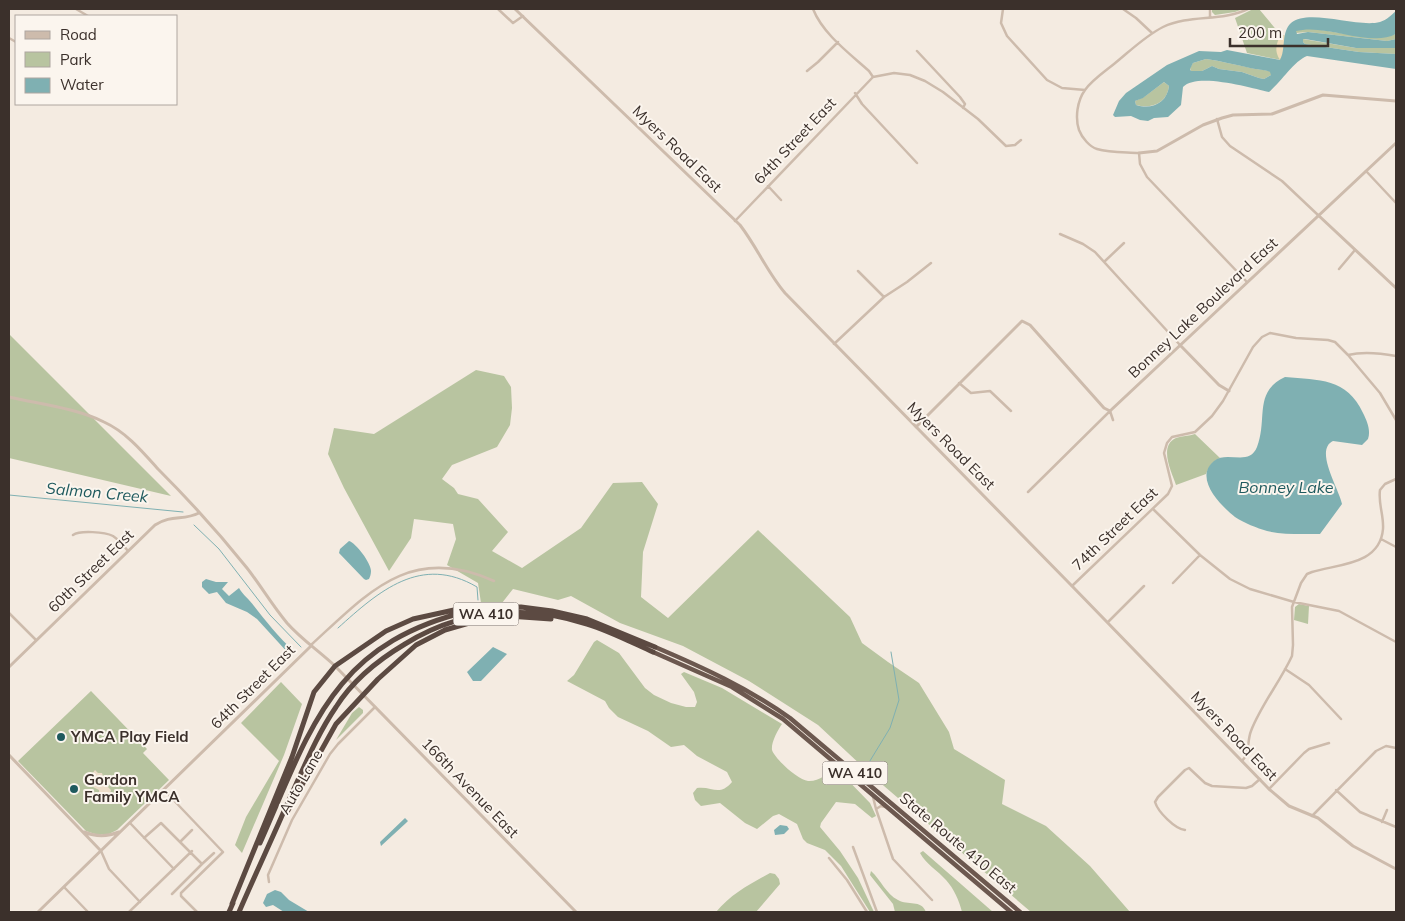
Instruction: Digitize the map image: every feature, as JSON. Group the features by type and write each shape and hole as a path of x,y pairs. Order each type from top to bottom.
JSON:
{"highway":[{"name":"WA 410","path":"228,912 316,720 339,686 352,671 381,648 412,629 458,613 489,608 531,608 599,623 654,650"},
{"path":"232,904 292,757 314,692 323,678 335,666 386,631 404,622 454,610 489,608"},
{"name":"WA 410","path":"239,912 320,733 348,690 389,653 415,637 440,626 474,615 513,612 554,616 587,624 654,650"},
{"path":"280,822 287,813 336,724 363,695 416,645 436,634 483,619 508,616 550,619 582,626 628,641"},
{"name":"State Route 410 East","path":"654,650 732,686 799,731 1011,912"},
{"name":"State Route 410 East","path":"654,650 728,680 790,718 1020,912"}],"street":[{"path":"498,9 510,21 515,23 523,16"},
{"name":"Myers Road East","path":"515,9 735,221 749,238 773,280 1269,789 1289,806 1324,822 1354,846 1396,869"},
{"path":"813,9 822,26 869,71 872,77 894,73 916,77 936,87 978,119 1004,144 1009,147 1021,140"},
{"path":"1003,9 1001,17 1002,26 1007,36 1047,80 1062,88 1085,90"},
{"path":"1123,9 1136,18 1152,34"},
{"path":"1210,9 1210,17"},
{"path":"1248,9 1231,15 1179,21 1152,34 1097,78 1085,90 1077,115 1079,129 1084,138 1098,149 1140,153 1157,151 1217,119 1233,115 1272,114 1323,95 1396,101"},
{"path":"806,71 838,42"},
{"path":"917,51 960,97 965,104 963,108"},
{"name":"64th Street East","path":"735,221 872,77"},
{"path":"855,93 862,104 917,163"},
{"path":"1217,119 1222,137 1230,146 1282,181 1396,288"},
{"name":"Bonney Lake Boulevard East","path":"1028,492 1110,411 1396,143"},
{"path":"1140,153 1140,164 1147,177 1247,282"},
{"path":"1366,171 1396,203"},
{"path":"768,186 782,200"},
{"path":"1060,234 1087,246 1104,261 1180,345 1219,385 1228,391"},
{"path":"1104,261 1124,243"},
{"path":"1339,269 1355,250"},
{"path":"834,344 884,296 907,282 931,263"},
{"path":"858,271 884,296"},
{"path":"916,427 1017,324 1024,321 1030,325 1104,408 1110,411 1113,420"},
{"name":"74th Street East","path":"1072,586 1168,494 1172,488 1172,481 1164,453 1167,443 1172,438 1189,434 1199,429 1216,411 1258,341 1267,334 1276,334 1331,341 1335,342 1348,355"},
{"path":"1396,356 1357,352 1348,355 1380,392 1396,420"},
{"path":"959,383 971,392 985,390 992,392 1011,412"},
{"name":"166th Avenue East","path":"9,397 88,415 116,428 134,443 200,513 247,568 287,622 335,666 576,912"},
{"path":"1242,761 1247,754 1249,736 1253,727 1292,653 1292,613 1294,602 1302,583 1309,573 1363,559 1372,551 1381,539 1383,526 1380,490 1385,484 1396,479"},
{"path":"1153,509 1200,555 1222,573 1240,584 1294,602 1339,611 1396,642"},
{"name":"60th Street East","path":"9,667 158,523 169,518 190,517 200,513"},
{"path":"73,535 78,532 109,534 116,538 128,551"},
{"path":"1381,539 1396,546"},
{"path":"1173,583 1200,555"},
{"name":"64th Street East","path":"38,912 362,598 401,574 429,568 452,569 474,573 494,582"},
{"path":"1108,622 1144,586"},
{"path":"9,612 36,640"},
{"path":"1285,669 1309,685 1341,719"},
{"name":"Auto Lane","path":"269,882 268,875 288,827 330,754 341,740 375,707"},
{"path":"1269,789 1304,753 1329,743"},
{"path":"1312,816 1376,751 1386,746 1396,748"},
{"path":"9,755 101,852 108,869 140,902"},
{"path":"1186,830 1177,828 1157,808 1156,802 1158,797 1185,770 1189,768 1205,783 1212,786 1246,788 1252,786 1260,779"},
{"path":"164,790 223,852 182,893 181,896 197,912"},
{"path":"1336,790 1360,812 1396,826"},
{"path":"872,793 892,856 932,900"},
{"path":"876,809 881,806 885,807 899,816"},
{"path":"1382,822 1386,810"},
{"path":"144,838 161,823 202,864"},
{"path":"130,824 174,869"},
{"path":"180,842 192,830"},
{"path":"82,831 95,836 105,836 122,831"},
{"path":"853,846 877,912"},
{"path":"129,912 191,852"},
{"path":"172,894 214,853"},
{"path":"829,858 845,876 867,912"},
{"path":"64,887 88,912"}],"green space":[{"path":"1212,9 1243,9 1215,15"},
{"path":"1253,9 1259,9 1279,33 1285,36 1281,60 1247,53 1235,18"},
{"path":"1309,28 1365,37 1396,34 1396,39 1387,41 1308,32 1296,33 1296,30"},
{"path":"1303,39 1356,48 1396,48 1396,54 1359,52 1305,44"},
{"path":"1206,59 1266,70 1271,72 1271,75 1264,79 1212,66 1202,71 1191,71 1190,68 1193,63"},
{"path":"1164,82 1169,86 1168,92 1162,101 1148,106 1136,105 1135,101 1144,97"},
{"path":"9,334 171,496 9,458"},
{"path":"476,370 504,376 511,387 512,408 510,425 497,447 452,465 442,479 454,488 458,494 478,499 508,532 492,551 522,568 581,528 613,483 642,482 658,504 643,552 641,597 668,618 758,530 850,617 862,643 919,683 949,732 954,749 1005,780 1002,804 1046,826 1090,866 1130,912 1031,912 877,780 818,725 749,681 683,646 620,623 571,596 558,600 513,589 502,603 481,603 478,583 447,565 456,539 453,524 414,519 411,538 389,571 344,488 328,454 334,428 374,434"},
{"path":"1195,434 1220,458 1211,464 1206,474 1176,485 1169,467 1168,447 1176,438"},
{"path":"1299,604 1309,606 1308,624 1294,620 1295,607"},
{"path":"597,640 619,653 645,688 654,695 671,703 695,707 697,702 694,692 681,674 684,672 722,688 782,724 774,740 772,750 777,759 787,769 804,780 816,780 836,768 870,803 876,816 872,818 855,804 836,802 820,827 840,851 858,878 874,912 870,912 841,866 825,850 807,843 803,839 797,824 779,814 773,816 757,829 745,823 720,803 701,806 695,800 693,793 697,788 723,789 732,782 727,772 697,756 684,745 671,747 648,731 618,717 605,701 567,681 574,675"},
{"path":"281,682 302,704 284,755 242,853 235,845 246,817 279,761 241,723"},
{"path":"91,691 147,749 143,753 169,780 117,830 109,834 98,835 86,831 18,761"},
{"path":"359,707 363,710 363,713 336,740 352,713"},
{"path":"923,851 993,912 962,912 958,899 951,887 922,857 920,853"},
{"path":"871,871 894,897 902,902 921,905 926,912 895,912 893,904 870,875"},
{"path":"770,873 775,874 780,884 756,912 716,912 734,895"}],"sand":[{"path":"1281,34 1285,36 1283,53 1280,60 1276,47"}],"shaded area":[{"path":"95,770 98,773 102,773 106,785 111,790 110,794 105,797 99,790 93,787 99,781 92,774"}],"water":[{"path":"1396,11 1396,34 1385,38 1361,37 1321,30 1308,29 1296,31 1297,34 1308,32 1387,41 1396,39 1396,48 1356,48 1303,39 1303,42 1305,44 1359,52 1396,54 1396,69 1307,56 1297,62 1269,92 1224,82 1200,81 1183,87 1181,105 1168,117 1154,118 1148,121 1131,116 1115,117 1113,115 1119,101 1126,93 1167,65 1199,51 1221,52 1227,50 1280,60 1286,31 1291,23 1299,19 1309,17 1370,23 1387,19","holes":["1206,59 1265,70 1270,72 1271,75 1264,79 1212,66 1202,71 1191,71 1193,63","1164,82 1169,86 1168,92 1162,101 1148,107 1136,105 1135,101 1143,98"]},
{"name":"Bonney Lake","path":"1285,377 1320,380 1340,387 1349,393 1356,402 1368,426 1368,439 1362,445 1333,441 1328,446 1326,453 1329,470 1342,504 1320,534 1273,532 1246,523 1235,517 1217,499 1211,491 1206,475 1208,468 1219,458 1243,457 1253,453 1260,437 1265,398 1275,383"},
{"path":"349,541 359,549 369,563 371,571 369,579 364,579 339,553 340,549"},
{"path":"206,579 216,582 228,582 222,589 229,596 239,588 272,629 293,650 289,654 257,619 247,612 226,603 217,592 209,594 202,587 202,582"},
{"path":"493,647 507,654 481,681 473,681 467,672"},
{"path":"405,818 408,821 381,846 380,842"},
{"path":"780,825 787,826 789,829 784,834 775,835 774,830"},
{"path":"275,890 281,892 289,900 309,912 284,912 273,905 266,907 263,903 267,894"}],"waterway":[{"name":"Salmon Creek","path":"9,495 183,512"},
{"name":"Salmon Creek","path":"194,525 219,549 270,615 301,647"},
{"name":"Salmon Creek","path":"338,628 369,601 385,590 402,581 419,576 437,574 457,578 477,587 478,600"},
{"name":"Salmon Creek","path":"865,769 890,728 899,700 891,652"}],"place":[{"name":"YMCA Play Field","path":"61,737"},
{"name":"Gordon Family YMCA","path":"74,789"}]}
